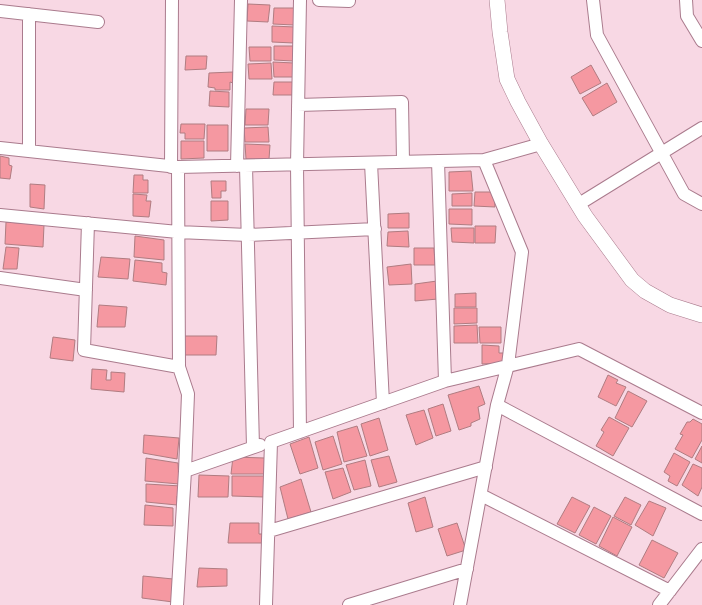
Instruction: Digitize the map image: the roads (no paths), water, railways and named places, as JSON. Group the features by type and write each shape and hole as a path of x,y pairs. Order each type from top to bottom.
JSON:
{"street":[{"path":"172,0 175,167 178,232 179,367 188,394 177,605"},
{"path":"241,0 242,166 248,235 253,447"},
{"path":"300,0 297,165 300,432"},
{"path":"318,0 349,1"},
{"path":"497,0 507,79 541,144 586,216 632,280 645,291 670,304 702,315"},
{"path":"593,0 597,35 684,194 702,204"},
{"path":"686,0 687,16 702,41"},
{"path":"0,11 98,22"},
{"path":"29,14 29,151"},
{"path":"298,105 402,102 403,162"},
{"path":"579,204 702,128"},
{"path":"0,148 175,167 484,160 541,144"},
{"path":"460,605 497,405 508,365 522,252 484,160"},
{"path":"438,161 445,381"},
{"path":"372,163 384,403"},
{"path":"0,215 178,232 248,235 375,229"},
{"path":"88,223 84,350 179,367"},
{"path":"0,278 86,290"},
{"path":"185,471 445,381 579,349 702,413"},
{"path":"497,405 702,514"},
{"path":"266,605 271,442"},
{"path":"268,532 486,467"},
{"path":"480,494 670,590"},
{"path":"659,605 702,549"},
{"path":"349,605 467,569"}]}
